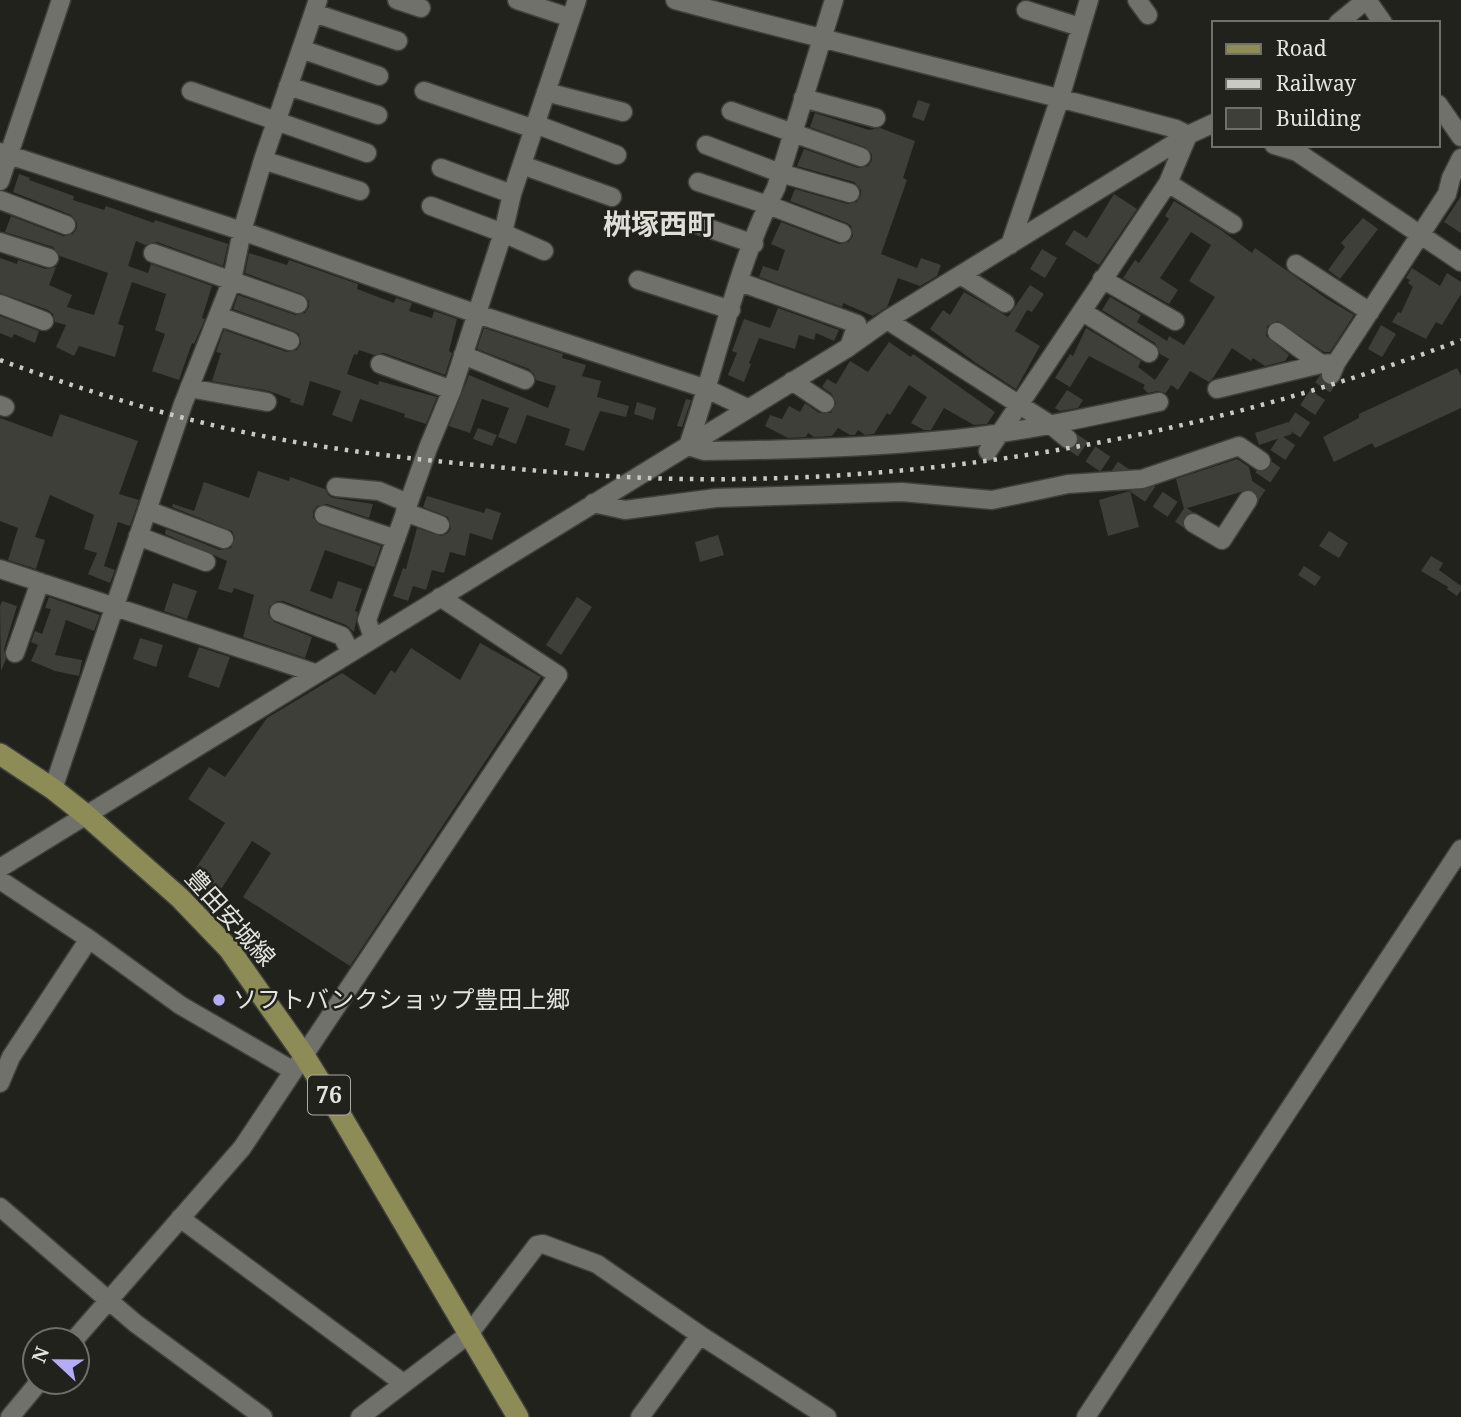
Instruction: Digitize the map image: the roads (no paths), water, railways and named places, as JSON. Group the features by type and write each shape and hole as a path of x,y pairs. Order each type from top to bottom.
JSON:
{"main road":[{"name":"豊田安城線","path":"0,754 53,789 86,815 180,898 229,949 518,1417"}],"street":[{"path":"0,181 4,154 61,0"},
{"path":"397,0 421,8"},
{"path":"517,0 571,18"},
{"path":"373,638 367,620 452,390 503,233 512,194 577,0"},
{"path":"675,0 821,39 1060,97 1176,129 1188,135"},
{"path":"688,446 740,282 776,188 834,0"},
{"path":"1010,245 1060,97 1089,0"},
{"path":"1137,0 1148,15"},
{"path":"1341,21 1367,0 1382,21"},
{"path":"53,789 189,388 232,280 242,231 263,160 316,6 398,41"},
{"path":"1026,10 1080,27"},
{"path":"301,49 379,76"},
{"path":"288,86 378,115"},
{"path":"424,90 617,155"},
{"path":"191,91 367,153"},
{"path":"546,92 623,112"},
{"path":"803,98 876,118"},
{"path":"1440,107 1461,137"},
{"path":"731,111 861,157"},
{"path":"0,868 849,347 887,320 1188,135 1212,125"},
{"path":"989,451 1168,183 1188,135"},
{"path":"706,145 780,173 850,193"},
{"path":"1281,147 1297,152 1461,262"},
{"path":"4,154 242,231 477,314 533,337 707,389 747,408"},
{"path":"1217,389 1329,368 1421,237 1447,194 1461,158"},
{"path":"263,160 360,191"},
{"path":"522,165 612,197"},
{"path":"440,168 512,194"},
{"path":"698,182 842,233"},
{"path":"1168,183 1233,224"},
{"path":"0,200 65,225"},
{"path":"431,206 544,251"},
{"path":"685,220 754,244"},
{"path":"0,242 50,258"},
{"path":"153,253 298,304"},
{"path":"1296,264 1370,313"},
{"path":"961,276 1004,303"},
{"path":"1102,279 1175,321"},
{"path":"638,280 731,310"},
{"path":"740,282 857,324 849,347"},
{"path":"0,304 44,321"},
{"path":"1083,312 1149,353"},
{"path":"218,316 290,341"},
{"path":"887,320 1051,425 1068,439"},
{"path":"1277,332 1329,368"},
{"path":"463,355 525,380"},
{"path":"380,364 452,390"},
{"path":"792,381 825,403"},
{"path":"189,388 267,402"},
{"path":"688,446 704,451 805,450 935,441 1051,425 1159,402"},
{"path":"593,503 625,510 716,498 902,492 992,500 1068,484 1142,479 1239,446 1261,461"},
{"path":"336,487 379,491 440,525"},
{"path":"1193,523 1222,540 1248,500"},
{"path":"147,510 224,539"},
{"path":"324,515 396,539"},
{"path":"138,536 206,562"},
{"path":"0,569 315,673"},
{"path":"15,653 40,582"},
{"path":"86,1326 242,1148 558,675 440,597"},
{"path":"279,612 342,636 350,652"},
{"path":"1086,1417 1461,849"},
{"path":"0,880 89,939 180,1005 298,1062"},
{"path":"0,1083 11,1057 89,939"},
{"path":"0,1207 135,1323 263,1417"},
{"path":"180,1218 403,1382"},
{"path":"360,1417 469,1334 537,1245 543,1244 597,1264 827,1417"},
{"path":"640,1417 700,1335"},
{"path":"10,1413 26,1396"}],"tunnel":[{"path":"1248,500 1331,375"},
{"path":"1068,439 1193,523"}],"railway":[{"path":"0,360 77,387 208,424 351,451 637,478 783,478 981,462 1079,446 1273,402 1368,373 1461,340"}],"place":[{"name":"ソフトバンクショップ豊田上郷","path":"219,1000"}],"district":[{"name":"桝塚西町","path":"659,224"}]}
